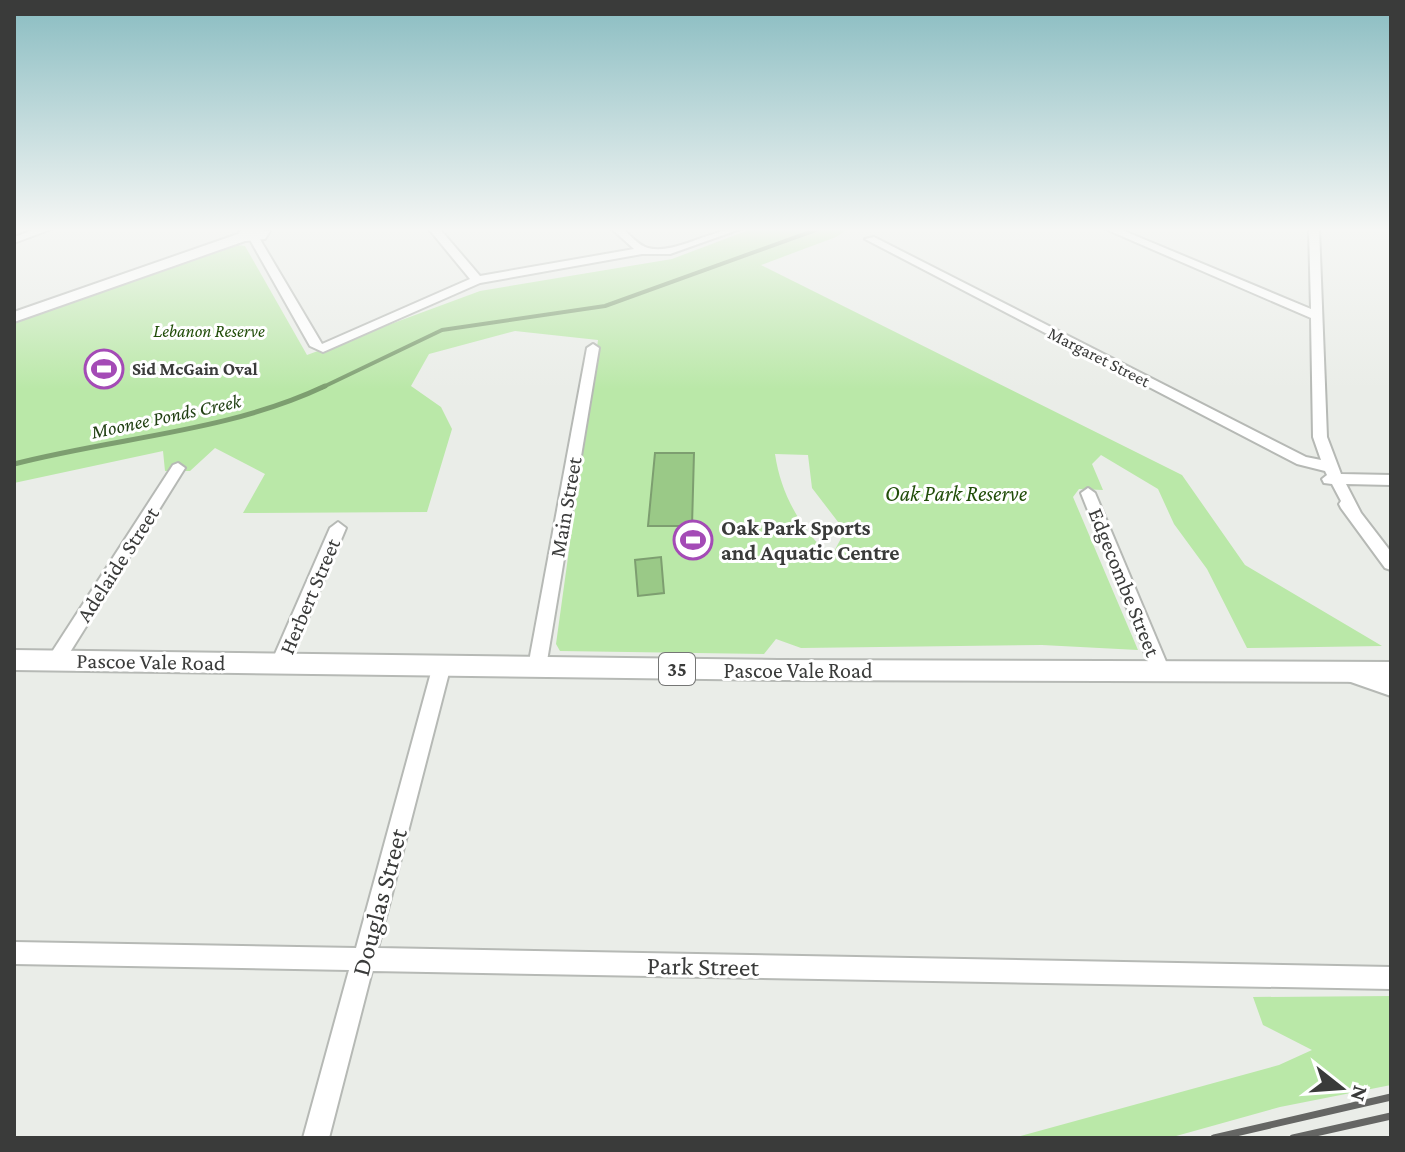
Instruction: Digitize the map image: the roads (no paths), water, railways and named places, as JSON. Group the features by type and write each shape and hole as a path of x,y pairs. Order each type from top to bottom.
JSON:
{"main road":[{"path":"14,317 114,282"},
{"name":"Pascoe Vale Road","path":"14,660 537,667 1391,672"}],"street":[{"path":"282,282 316,346 334,346 473,282"},
{"name":"Margaret Street","path":"953,282 1329,473"},
{"path":"1236,282 1317,316"},
{"path":"1316,282 1320,437 1316,451 1391,564"},
{"name":"Main Street","path":"537,667 593,348"},
{"name":"Adelaide Street","path":"56,660 178,468"},
{"path":"1329,473 1391,480"},
{"name":"Edgecombe Street","path":"1088,493 1161,671"},
{"name":"Herbert Street","path":"280,663 338,528"},
{"name":"Douglas Street","path":"316,1138 442,665"},
{"path":"1340,671 1391,688"},
{"name":"Park Street","path":"14,953 1391,978"}],"waterway":[{"name":"Moonee Ponds Creek","path":"321,388 442,330 605,306 672,282"},
{"name":"Moonee Ponds Creek","path":"14,464 211,424 250,414 325,386"}],"railway":[{"path":"1214,1138 1391,1097"},
{"path":"1293,1138 1391,1116"}],"place":[{"name":"Sid McGain Oval","path":"104,369"},
{"name":"Oak Park Sports and Aquatic Centre","path":"693,540"}],"park label":[{"name":"Lebanon Reserve","path":"209,331"},
{"name":"Oak Park Reserve","path":"956,493"}]}
